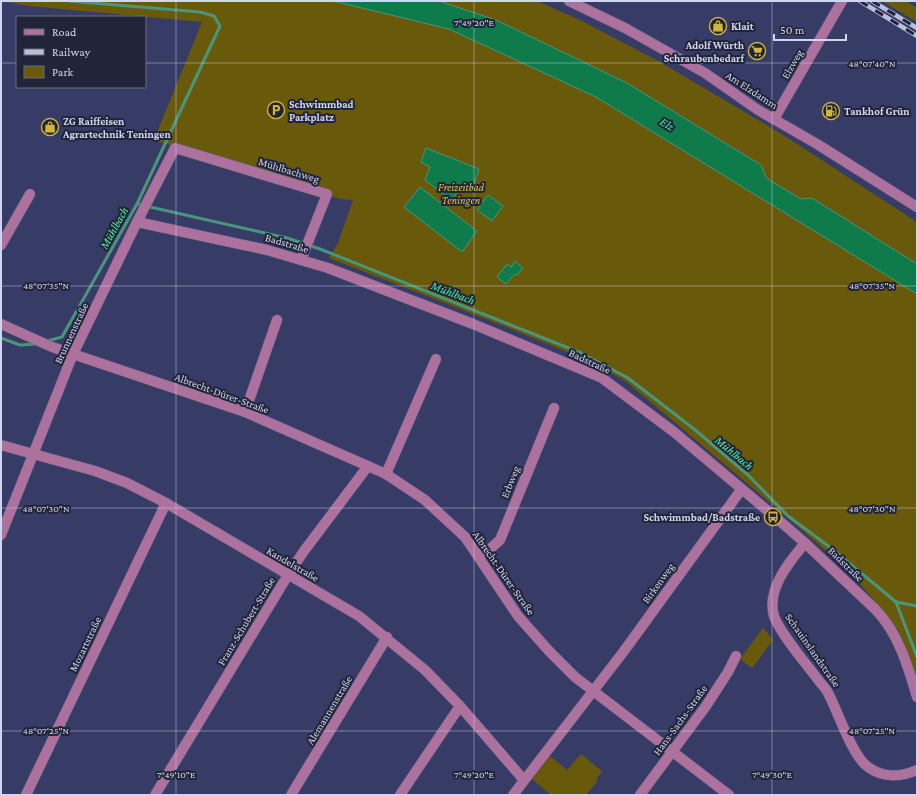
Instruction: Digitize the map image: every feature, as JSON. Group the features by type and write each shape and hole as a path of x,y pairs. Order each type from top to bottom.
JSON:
{"street":[{"name":"Am Elzdamm","path":"569,1 657,45 705,73 774,119 817,144 917,207"},
{"name":"Elzweg","path":"774,119 842,1"},
{"name":"Brunnenstraße","path":"1,535 73,354 137,222 175,148"},
{"name":"Mühlbachweg","path":"175,148 327,194 303,256"},
{"path":"1,245 30,194"},
{"name":"Badstraße","path":"137,222 267,250 303,256 328,268 466,321 602,378 678,435 805,543 886,620 899,645 917,697"},
{"path":"245,412 277,320"},
{"name":"Albrecht-Dürer-Straße","path":"1,324 52,347 245,412 386,474 425,500 464,537 478,555 490,576 518,616 549,651 575,676 672,752 730,795"},
{"path":"386,474 436,359"},
{"name":"Erbweg","path":"478,555 490,549 500,540 554,408"},
{"name":"Kandelstraße","path":"1,445 94,471 127,483 166,503 359,616 387,637 426,670 460,706 523,779"},
{"name":"Franz-Schubert-Straße","path":"156,795 288,575 304,551 368,466"},
{"name":"Birkenweg","path":"513,795 523,779 594,691 742,490"},
{"name":"Mozartstraße","path":"26,795 166,503"},
{"name":"Schauinslandstraße","path":"805,543 784,571 776,587 774,615 801,656 828,691 856,752 867,767 882,774 898,776 917,770"},
{"name":"Alemannenstraße","path":"291,795 387,637"},
{"name":"Hans-Sachs-Straße","path":"640,795 706,706 728,672 736,656"},
{"path":"400,795 460,706"}],"green space":[{"name":"Freizeitbad Teningen","path":"1,1 333,1 449,29 596,97 917,294 917,680 892,622 862,586 830,554 628,383 588,361 469,312 329,258 338,243 353,200 341,199 154,140 202,22 29,6"},
{"path":"439,1 537,1 580,20 660,62 780,133 917,222 917,264 812,198 801,199 766,178 761,165 627,83 496,20"},
{"path":"882,1 906,1 917,8 917,22"},
{"path":"763,628 773,640 752,668 740,659"},
{"path":"581,754 602,771 596,780 597,782 586,795 551,795 532,779 550,756 567,770"}],"water":[{"name":"Elz","path":"333,1 439,1 496,20 627,83 761,165 766,178 801,199 812,198 917,264 917,294 596,97 449,29"},
{"path":"426,148 479,169 472,190 462,186 451,200 425,180 430,167 421,162"},
{"path":"420,187 477,231 462,252 404,207"},
{"path":"488,195 503,206 492,221 477,210"},
{"path":"515,261 523,268 506,284 497,277 507,264 511,267"}],"waterway":[{"path":"69,1 200,12 214,16 220,26 137,204"},
{"name":"Mühlbach","path":"47,341 62,337 137,204 287,238 320,249 581,353 628,378 694,429 748,475 788,516 831,548 896,602 917,657"},
{"name":"Mühlbach","path":"1,338 20,345 36,344"},
{"path":"896,602 917,606"}],"railway":[{"path":"860,1 917,36"},
{"path":"872,1 917,28"}],"place":[{"name":"Klait","path":"718,26"},
{"name":"Adolf Würth Schraubenbedarf","path":"757,51"},
{"name":"Schwimmbad Parkplatz","path":"276,110"},
{"name":"Tankhof Grün","path":"831,111"},
{"name":"ZG Raiffeisen Agrartechnik Teningen","path":"50,127"},
{"name":"Schwimmbad/Badstraße","path":"773,517"}]}
